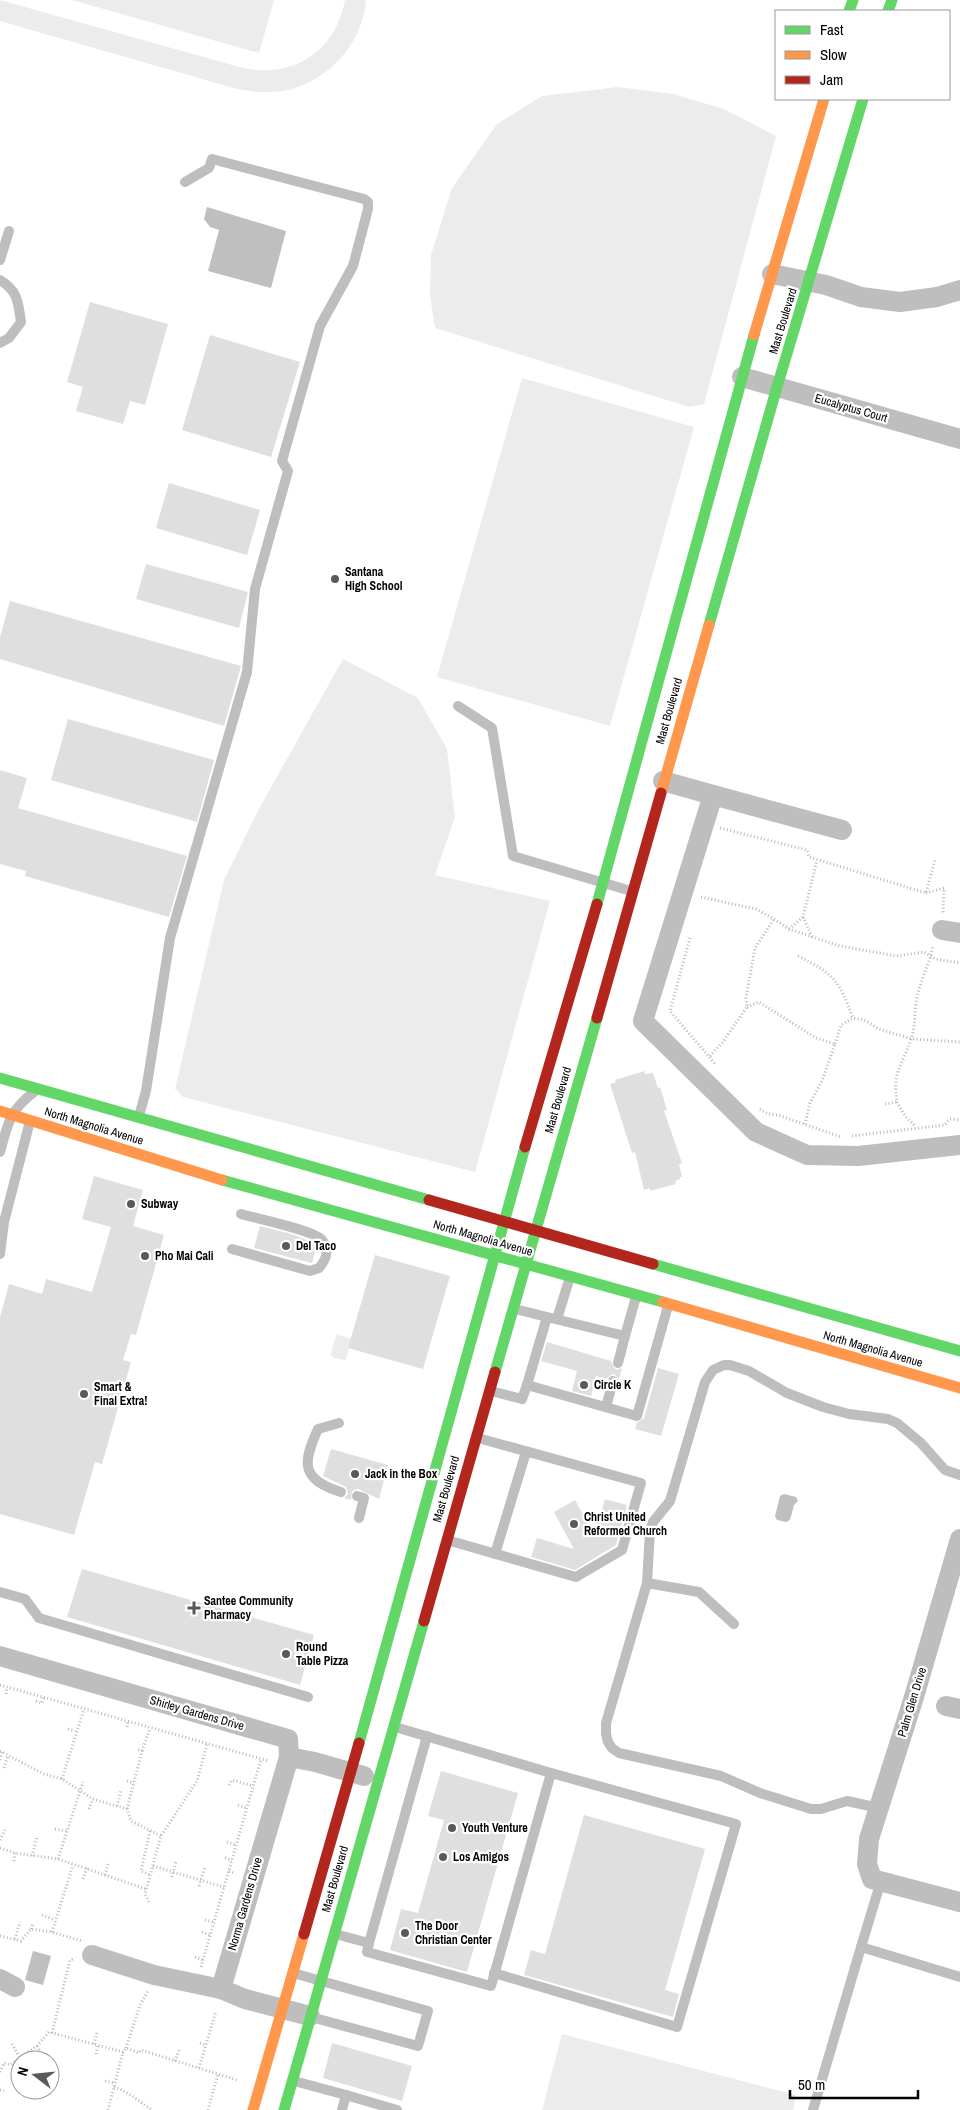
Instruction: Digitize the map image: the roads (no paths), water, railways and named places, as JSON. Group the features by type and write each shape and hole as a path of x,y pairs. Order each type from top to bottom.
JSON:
{"main road":[{"name":"Mast Boulevard","path":"253,2110 351,1772 494,1254 603,883 742,377 824,100"},
{"name":"Mast Boulevard","path":"284,2110 663,781 863,100"},
{"name":"North Magnolia Avenue","path":"0,1078 960,1351"},
{"name":"North Magnolia Avenue","path":"6,1113 213,1177 494,1254 960,1388"}],"street":[{"path":"772,274 810,282 861,297 900,302 937,297 960,290"},
{"name":"Eucalyptus Court","path":"742,377 960,439"},
{"path":"663,781 842,830"},
{"path":"713,795 643,1021 756,1132 807,1155 858,1156 960,1145"},
{"name":"Palm Glen Drive","path":"881,1881 872,1879 867,1864 869,1839 955,1572 960,1539"},
{"name":"Shirley Gardens Drive","path":"0,1656 288,1739 283,1760"},
{"path":"283,1760 315,1762 378,1779"},
{"name":"Norma Gardens Drive","path":"221,1989 283,1760"},
{"path":"881,1881 960,1902"},
{"path":"86,1952 154,1975 221,1989 245,1999 310,2016"}],"lane":[{"path":"139,1116 146,1091 173,924 249,663 256,588 288,471 282,461 320,326 353,266 368,208 368,202 364,199 212,159 209,168 185,182"},
{"path":"0,260 8,231"},
{"path":"0,280 9,285 18,298 21,322 9,338 0,343"},
{"path":"458,706 492,728 513,856 632,891"},
{"path":"0,1152 6,1113 39,1088"},
{"path":"0,1254 4,1222 30,1121"},
{"path":"232,1249 310,1271 319,1268 327,1254 326,1247 318,1236 241,1214"},
{"path":"489,1390 522,1399 570,1276"},
{"path":"618,1363 637,1296"},
{"path":"527,1385 637,1416 668,1305"},
{"path":"513,1308 625,1336"},
{"path":"879,1808 847,1801 821,1809 811,1809 760,1793 721,1776 682,1766 637,1758 619,1753 612,1748 606,1734 606,1723 647,1583 650,1530 670,1502 705,1382 713,1370 724,1365 749,1371 787,1393 822,1407 850,1414 888,1419 897,1423 921,1443 945,1470 960,1475"},
{"path":"606,1407 613,1381"},
{"path":"339,1423 318,1429 308,1454 308,1469 313,1479 341,1492"},
{"path":"446,1540 576,1577 622,1550 641,1484 476,1437"},
{"path":"495,1554 526,1452"},
{"path":"357,1496 364,1498 358,1518"},
{"path":"647,1583 699,1592 734,1624"},
{"path":"0,1592 24,1599 39,1618 308,1697"},
{"path":"393,1726 551,1773 736,1824 677,2027 494,1973"},
{"path":"427,1736 367,1952 491,1986 551,1773"},
{"path":"813,2110 881,1881"},
{"path":"334,1933 369,1943"},
{"path":"861,1947 960,1977"},
{"path":"293,1973 428,2011 418,2046 310,2016"},
{"path":"292,2080 397,2110"},
{"path":"342,2110 346,2095"}],"place":[{"name":"Santana High School","path":"335,579"},
{"name":"Subway","path":"131,1204"},
{"name":"Del Taco","path":"286,1246"},
{"name":"Pho Mai Cali","path":"145,1256"},
{"name":"Circle K","path":"584,1385"},
{"name":"Smart & Final Extra!","path":"84,1394"},
{"name":"Jack in the Box","path":"355,1474"},
{"name":"Christ United Reformed Church","path":"574,1524"},
{"name":"Santee Community Pharmacy","path":"194,1608"},
{"name":"Round Table Pizza","path":"286,1654"},
{"name":"Youth Venture","path":"452,1828"},
{"name":"Los Amigos","path":"443,1857"},
{"name":"The Door Christian Center","path":"405,1933"}]}
